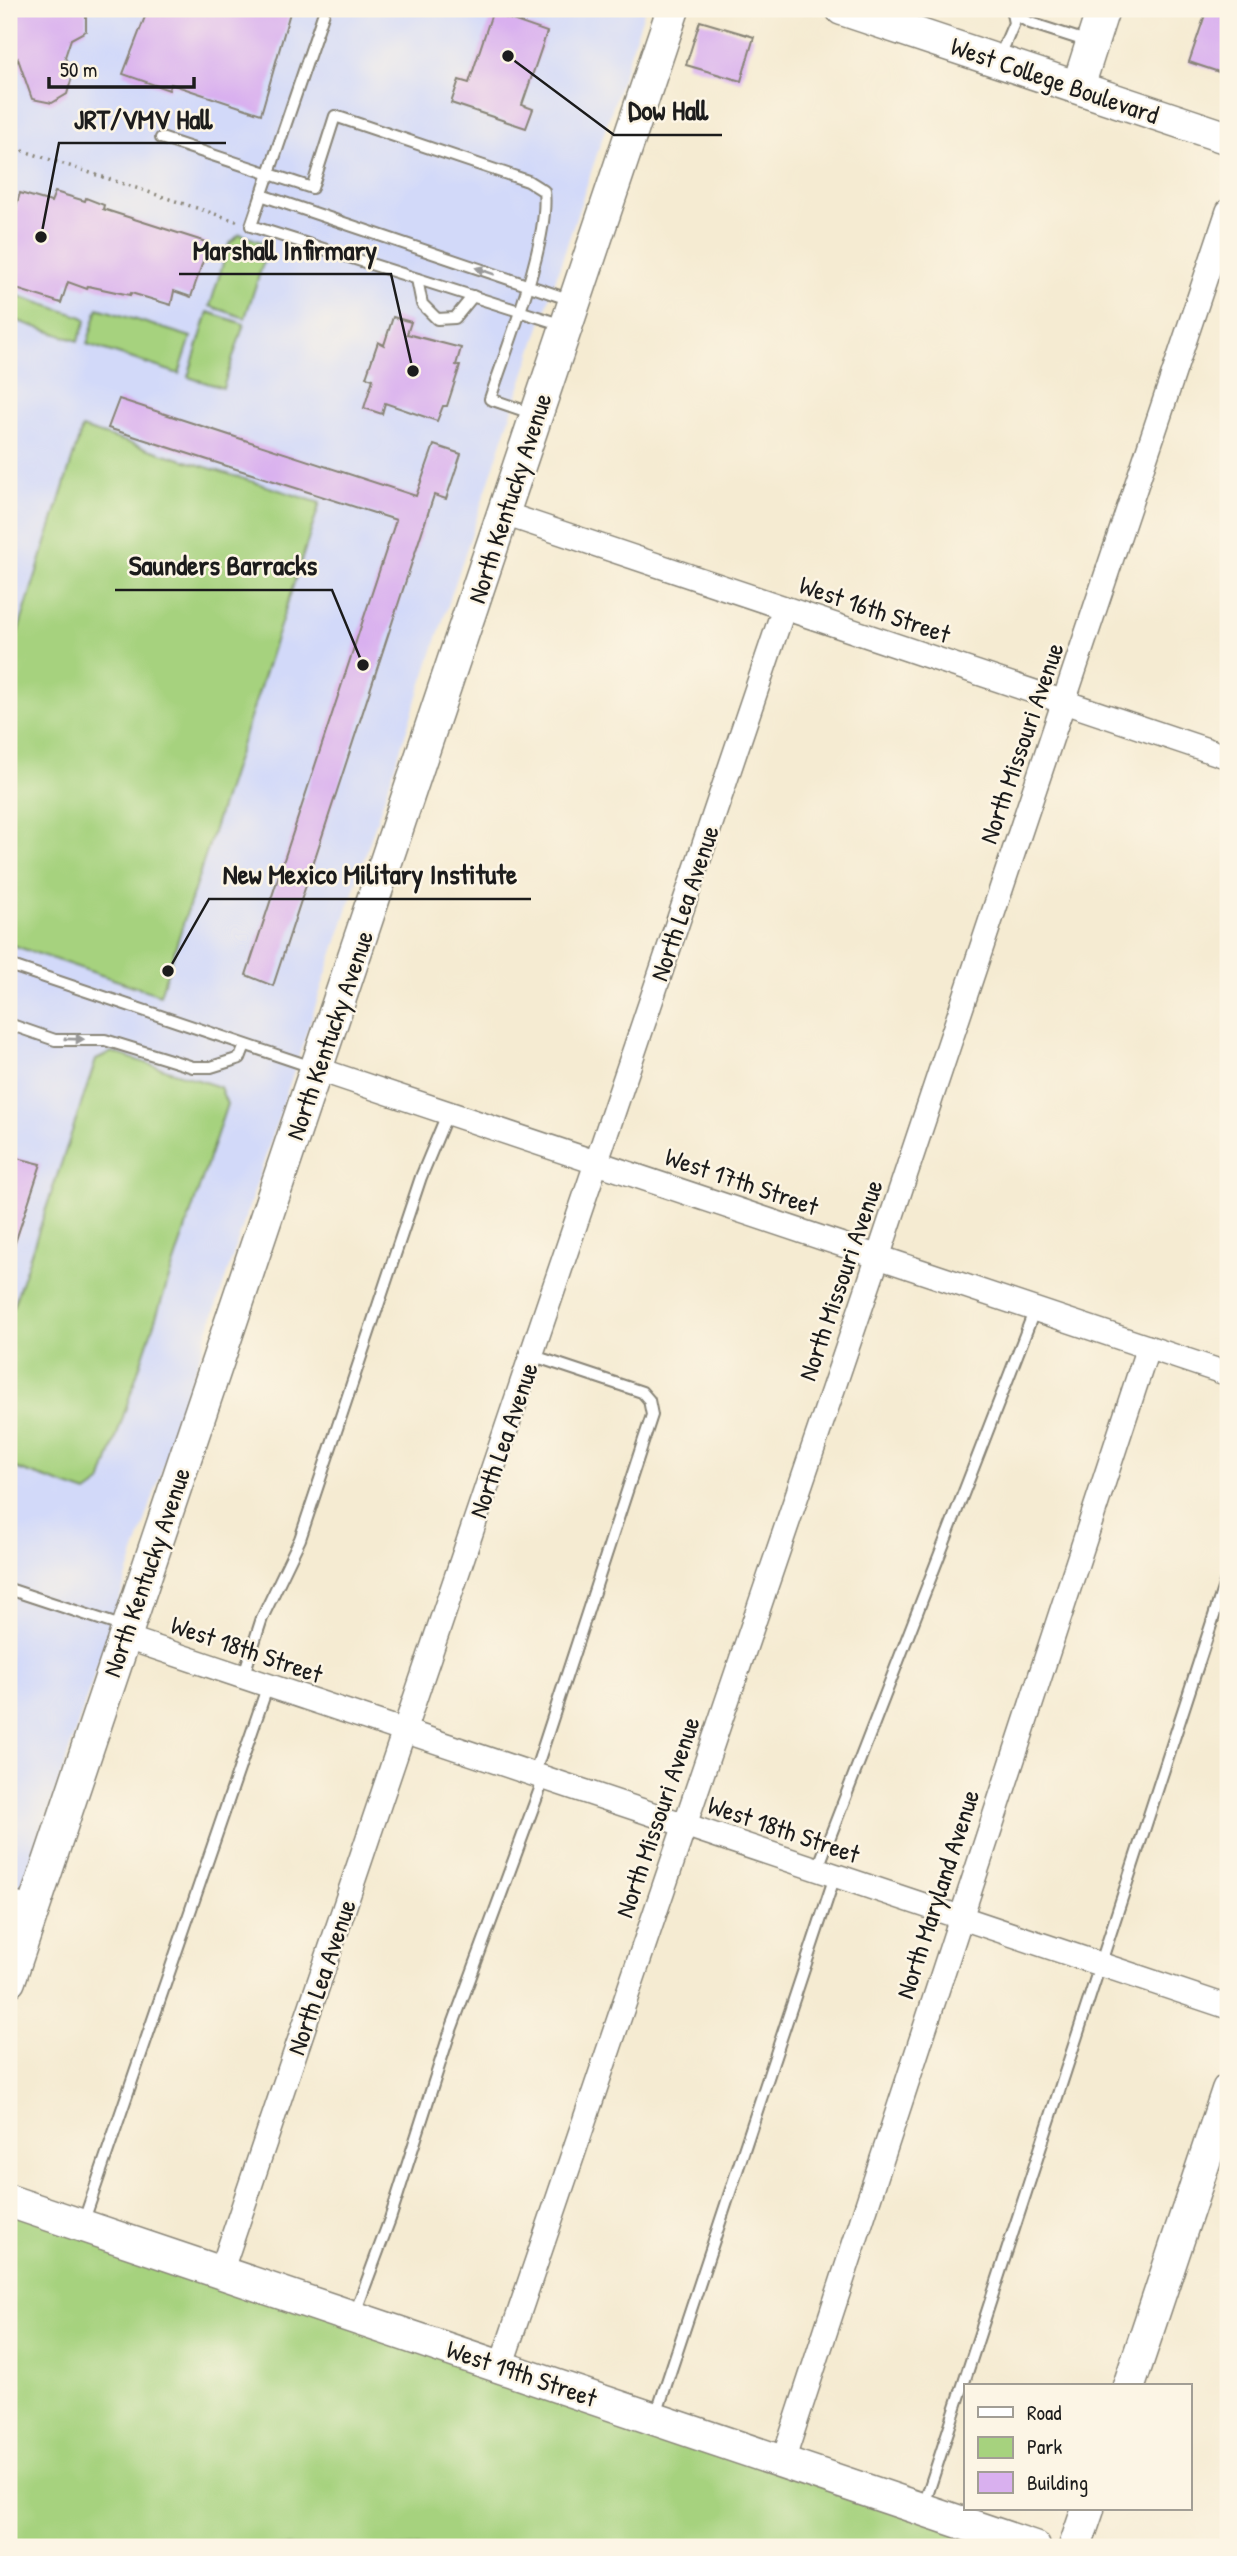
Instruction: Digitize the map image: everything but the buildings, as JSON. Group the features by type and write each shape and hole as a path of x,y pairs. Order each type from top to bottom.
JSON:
{"street":[{"name":"North Kentucky Avenue","path":"9,1981 22,1900 125,1632 505,514 569,313 673,9"},
{"name":"West College Boulevard","path":"842,9 898,22 998,61 1228,138"},
{"path":"1078,87 1103,9"},
{"name":"North Missouri Avenue","path":"501,2366 878,1257 1228,211"},
{"name":"West 16th Street","path":"505,514 1228,757"},
{"name":"North Lea Avenue","path":"221,2272 784,608"},
{"name":"West 17th Street","path":"317,1069 1228,1374"},
{"name":"North Maryland Avenue","path":"783,2460 958,1917 1147,1347"},
{"name":"West 18th Street","path":"125,1632 243,1677 1228,2007"},
{"path":"1130,2384 1228,2090"},
{"name":"West 19th Street","path":"9,2201 783,2460 1034,2547"},
{"path":"1075,2547 1088,2510"}],"lane":[{"path":"325,9 251,226 518,311 569,313"},
{"path":"1012,11 1030,23 1092,43"},
{"path":"998,61 1011,34 1012,11"},
{"path":"161,138 312,188 335,116 528,181 544,191 547,212 490,399 537,415"},
{"path":"261,195 526,285 569,313"},
{"path":"417,279 422,304 437,318 455,318 473,296"},
{"path":"9,965 317,1069"},
{"path":"9,1024 55,1040 105,1040 193,1068 211,1067 240,1058 245,1045"},
{"path":"243,1677 262,1618 300,1539 421,1177 448,1112"},
{"path":"655,2418 826,1873 1035,1309"},
{"path":"353,2317 390,2219 452,2025 539,1776 652,1415 649,1400 642,1392 531,1355"},
{"path":"922,2509 1228,1573"},
{"path":"9,1589 125,1632"},
{"path":"82,2226 268,1685"}],"path":[{"path":"9,146 251,226"}],"shaded area":[{"path":"9,9 645,9 9,1933"}],"green space":[{"path":"240,234 269,245 245,318 210,306 229,244"},
{"path":"9,293 83,317 86,321 78,341 9,318"},
{"path":"98,308 191,337 179,374 87,344"},
{"path":"208,312 244,324 223,388 188,377"},
{"path":"82,428 320,503 160,995 9,944 9,661"},
{"path":"112,1052 220,1087 227,1104 101,1483 87,1493 9,1466 9,1319 96,1060"},
{"path":"9,2201 1034,2547 9,2547"}],"place":[{"name":"Dow Hall","path":"508,56"},
{"name":"JRT/VMV Hall","path":"41,237"},
{"name":"Marshall Infirmary","path":"413,371"},
{"name":"Saunders Barracks","path":"363,665"},
{"name":"New Mexico Military Institute","path":"168,971"}]}
